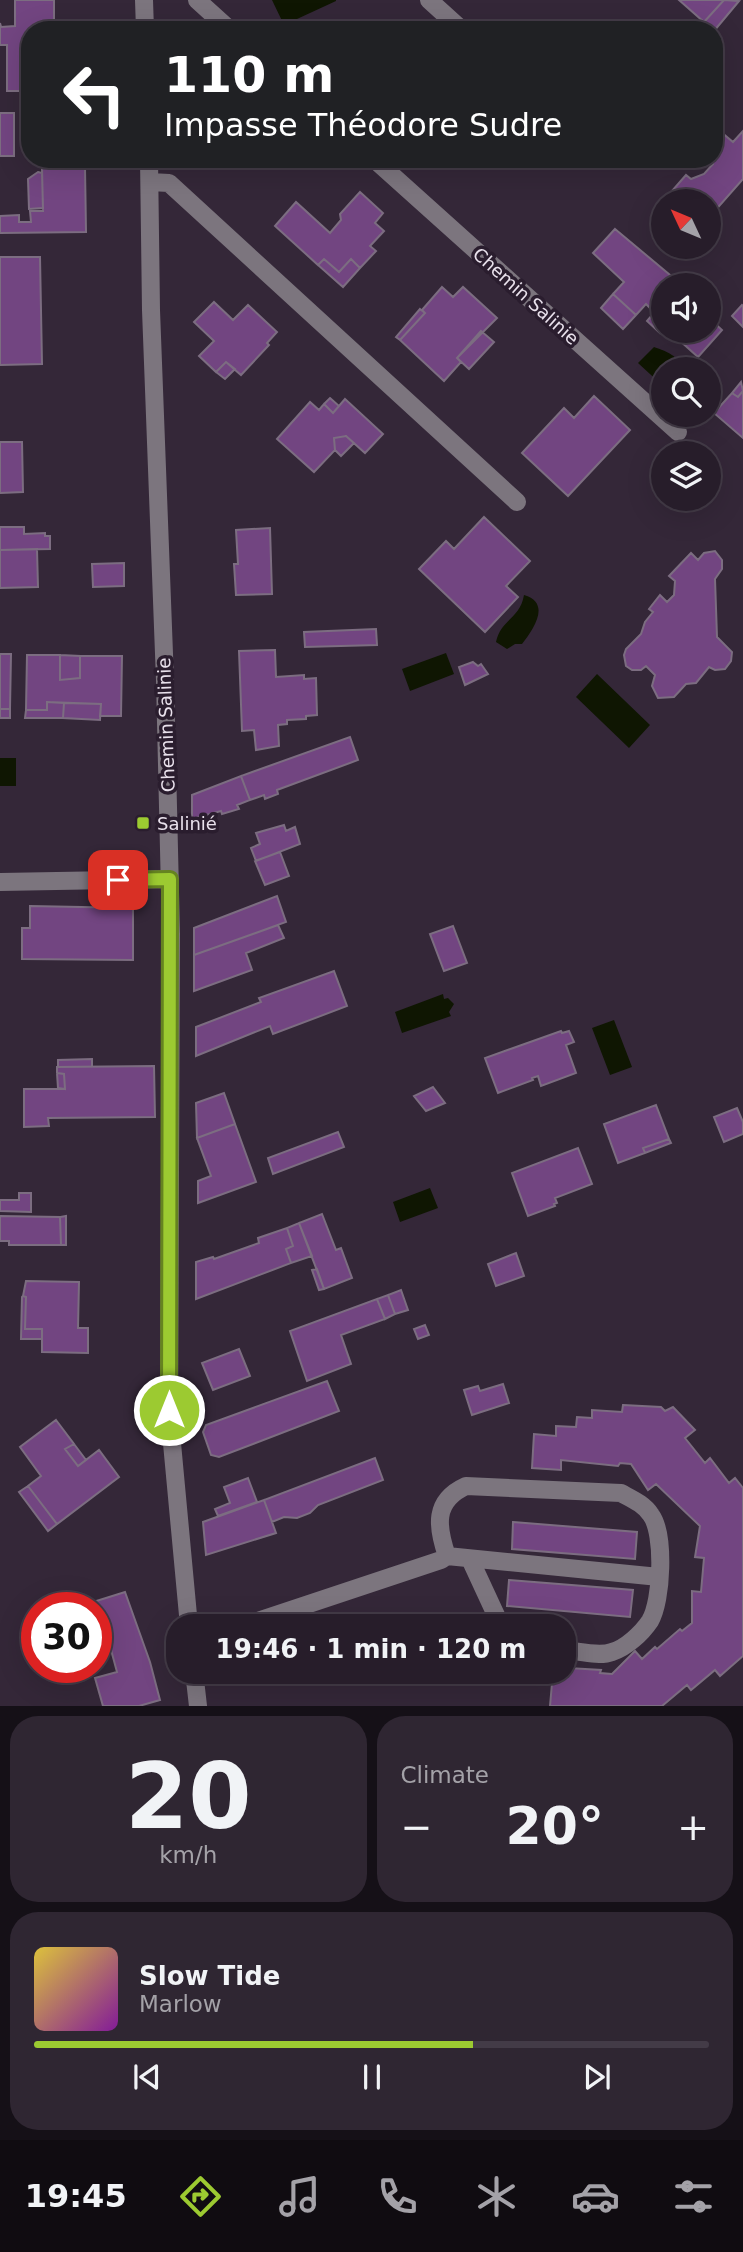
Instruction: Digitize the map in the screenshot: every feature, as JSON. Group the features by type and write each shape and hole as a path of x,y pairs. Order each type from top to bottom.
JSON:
{"street":[{"path":"144,0 145,21"},
{"path":"197,0 220,21"},
{"path":"429,0 452,21"},
{"name":"Chemin Salinie","path":"149,168 151,310 161,546 170,879 169,1410 189,1614"},
{"name":"Chemin Salinie","path":"384,168 678,432"},
{"path":"150,182 169,183 517,502"},
{"path":"0,882 170,879"},
{"path":"447,1556 438,1531 442,1507 453,1492 466,1486 621,1493 639,1502 652,1516 660,1532 655,1609 649,1622 626,1646 610,1653 576,1651"},
{"path":"279,1614 447,1556 659,1577"},
{"path":"470,1559 495,1614"},
{"path":"195,1684 198,1706"}],"shaded area":[{"path":"272,0 336,0 293,21 282,21"},
{"path":"654,347 674,357 651,357 651,375 638,363"},
{"path":"524,595 537,604 538,617 522,644 515,644 507,649 496,642 498,634 519,609"},
{"path":"446,653 454,674 410,691 402,669"},
{"path":"597,674 650,725 629,748 576,697"},
{"path":"0,758 16,758 16,786 0,786"},
{"path":"443,994 444,999 448,998 454,1004 449,1012 451,1016 402,1033 395,1012"},
{"path":"614,1020 632,1067 610,1075 592,1028"},
{"path":"430,1188 438,1208 400,1222 393,1202"}],"building":[{"path":"15,0 54,0 54,21 21,21 21,91 7,91 7,45 0,45 0,23 1,27 15,26"},
{"path":"679,0 724,0 703,21"},
{"path":"724,0 739,1 722,21 705,21"},
{"path":"0,113 14,113 14,156 0,156"},
{"path":"743,131 743,179 721,204 721,189 674,189 686,175 691,179 704,174 709,168 723,168 723,134 733,142"},
{"path":"42,168 85,168 86,232 0,233 0,216 19,215 19,222 31,222 30,211 43,211"},
{"path":"38,172 42,173 43,208 29,209 28,179"},
{"path":"360,192 383,213 375,223 384,231 370,246 376,251 360,268 351,259 339,272 324,259 318,265 275,226 296,202 330,233 341,220 340,214"},
{"path":"615,229 668,273 651,273 651,309 646,304 636,315 613,294 624,282 593,253"},
{"path":"0,257 40,257 42,364 0,365"},
{"path":"324,259 339,272 351,259 360,268 343,287 318,265"},
{"path":"442,287 453,297 463,287 497,318 457,358 461,362 444,381 400,340 425,313 422,310"},
{"path":"613,294 636,315 623,329 601,308"},
{"path":"214,302 233,320 248,305 277,332 267,343 269,345 241,375 226,362 216,372 199,356 214,341 194,322"},
{"path":"743,306 743,327 732,316"},
{"path":"420,309 425,313 400,340 396,337"},
{"path":"481,331 494,342 469,369 457,358"},
{"path":"682,343 710,343 698,357"},
{"path":"226,362 235,369 225,379 216,372"},
{"path":"741,382 743,391 738,397 732,393"},
{"path":"743,391 743,438 721,419 721,405 732,393 738,397"},
{"path":"594,396 630,430 568,496 522,453 564,408 574,418"},
{"path":"330,398 339,406 333,413 324,404"},
{"path":"345,399 383,434 365,453 346,436 334,438 335,450 314,472 277,439 310,402 319,410 324,404 333,413"},
{"path":"346,436 354,443 341,456 335,450 334,438"},
{"path":"0,442 22,442 23,492 0,493"},
{"path":"484,517 530,561 506,586 518,597 485,632 419,569 446,541 454,549"},
{"path":"0,527 24,527 24,534 45,533 45,536 50,536 50,549 0,550"},
{"path":"270,528 272,594 236,595 236,530"},
{"path":"37,549 38,587 0,588 0,550"},
{"path":"715,551 722,560 722,569 715,579 717,637 732,652 731,661 725,669 715,670 709,667 696,683 686,684 674,697 658,698 652,686 655,675 646,666 641,670 632,670 626,666 626,649 641,634 645,622 653,612 649,609 660,595 667,602 674,595 675,581 669,576 691,553 698,560 704,553"},
{"path":"124,563 124,586 93,587 92,564"},
{"path":"376,629 377,645 305,647 304,632"},
{"path":"275,650 276,677 304,675 304,679 316,678 317,715 306,716 306,719 287,720 287,724 278,725 279,746 256,750 254,730 242,731 239,651"},
{"path":"0,654 11,654 10,709 0,709"},
{"path":"27,655 60,655 60,680 80,678 80,656 122,656 121,716 100,716 101,704 47,702 47,710 26,710"},
{"path":"60,655 80,656 80,678 60,680"},
{"path":"473,662 478,666 481,664 488,674 465,685 459,667"},
{"path":"47,702 64,703 63,718 25,718 26,710 47,710"},
{"path":"64,703 101,704 100,720 63,718"},
{"path":"0,709 10,709 10,718 0,718"},
{"path":"350,737 358,760 277,790 278,794 265,799 264,795 250,800 241,776"},
{"path":"241,776 250,800 237,805 239,809 192,819 192,795"},
{"path":"284,825 286,831 295,827 300,844 256,861 251,848 260,844 256,833"},
{"path":"280,852 289,876 265,885 255,861"},
{"path":"277,896 286,922 194,955 194,928"},
{"path":"30,906 133,908 133,960 22,959 22,928 30,928"},
{"path":"278,925 284,938 246,953 252,970 194,991 194,955"},
{"path":"453,926 467,963 444,971 430,934"},
{"path":"334,971 347,1006 273,1034 270,1026 196,1056 196,1027 261,1002 259,998"},
{"path":"561,1031 569,1031 574,1042 566,1045 576,1073 541,1086 538,1076 498,1093 485,1058"},
{"path":"92,1059 92,1067 58,1067 58,1060"},
{"path":"154,1066 155,1117 48,1118 49,1126 24,1127 24,1089 65,1089 64,1074 57,1073 57,1067"},
{"path":"57,1073 64,1074 65,1089 58,1088"},
{"path":"433,1087 445,1103 426,1111 414,1096"},
{"path":"224,1093 235,1124 197,1138 196,1103"},
{"path":"656,1105 669,1139 643,1148 645,1153 618,1163 604,1124"},
{"path":"737,1108 743,1122 743,1134 724,1142 714,1117"},
{"path":"235,1124 256,1182 198,1203 198,1181 211,1176 197,1138"},
{"path":"338,1132 344,1147 273,1174 268,1158"},
{"path":"669,1139 671,1143 645,1153 643,1148"},
{"path":"578,1148 592,1184 555,1198 555,1206 528,1216 512,1173"},
{"path":"19,1193 31,1193 31,1212 0,1211 0,1200 19,1200"},
{"path":"322,1214 336,1250 341,1248 352,1278 324,1289 299,1223"},
{"path":"0,1216 60,1217 61,1245 9,1245 9,1241 0,1241"},
{"path":"66,1216 66,1245 61,1245 60,1217"},
{"path":"299,1223 312,1256 291,1263 286,1249 293,1246 287,1228"},
{"path":"287,1228 293,1246 286,1249 291,1263 196,1299 196,1262 213,1257 214,1259 259,1243 258,1238"},
{"path":"516,1253 524,1276 496,1286 488,1264"},
{"path":"317,1269 324,1289 319,1290 312,1270"},
{"path":"26,1281 79,1282 78,1328 88,1328 88,1353 42,1352 42,1329 25,1329 26,1297 23,1296"},
{"path":"401,1290 408,1310 395,1314 388,1295"},
{"path":"388,1295 395,1314 385,1319 377,1299"},
{"path":"23,1296 26,1297 25,1329 42,1329 42,1339 21,1339"},
{"path":"377,1299 385,1319 341,1335 351,1364 307,1381 290,1331"},
{"path":"425,1325 429,1335 418,1339 414,1329"},
{"path":"239,1349 250,1376 213,1390 202,1363"},
{"path":"327,1381 339,1411 219,1457 211,1455 203,1432 206,1425"},
{"path":"503,1384 509,1403 472,1415 464,1390 478,1386 480,1391"},
{"path":"623,1405 661,1407 665,1411 673,1407 695,1430 685,1438 705,1463 710,1458 729,1483 735,1478 743,1488 743,1656 720,1676 715,1670 691,1690 687,1685 662,1706 550,1706 552,1684 576,1684 576,1668 601,1670 600,1673 612,1674 635,1651 642,1659 680,1629 682,1631 692,1623 692,1591 701,1592 704,1558 695,1557 700,1526 656,1484 648,1490 631,1464 620,1463 618,1466 561,1460 561,1470 532,1468 534,1434 556,1436 556,1426 576,1427 577,1417 592,1418 592,1410 622,1412"},
{"path":"56,1420 74,1444 65,1449 78,1466 99,1450 119,1477 57,1524 28,1486 41,1476 20,1447"},
{"path":"74,1444 86,1460 78,1466 65,1449"},
{"path":"375,1458 383,1480 318,1505 310,1513 297,1518 284,1517 272,1522 264,1500"},
{"path":"248,1478 257,1502 218,1516 215,1509 230,1503 224,1487"},
{"path":"28,1486 57,1524 48,1531 19,1492"},
{"path":"264,1500 276,1533 206,1555 203,1522"},
{"path":"513,1522 637,1532 635,1559 512,1549"},
{"path":"509,1580 633,1590 630,1617 507,1606"},
{"path":"125,1592 150,1662 160,1700 139,1706 103,1706 96,1683 112,1683 112,1673 117,1672 112,1653 112,1596"}],"place":[{"name":"Salinié","path":"143,823"}],"route":[{"path":"118,880 170,879 169,1410"}]}
